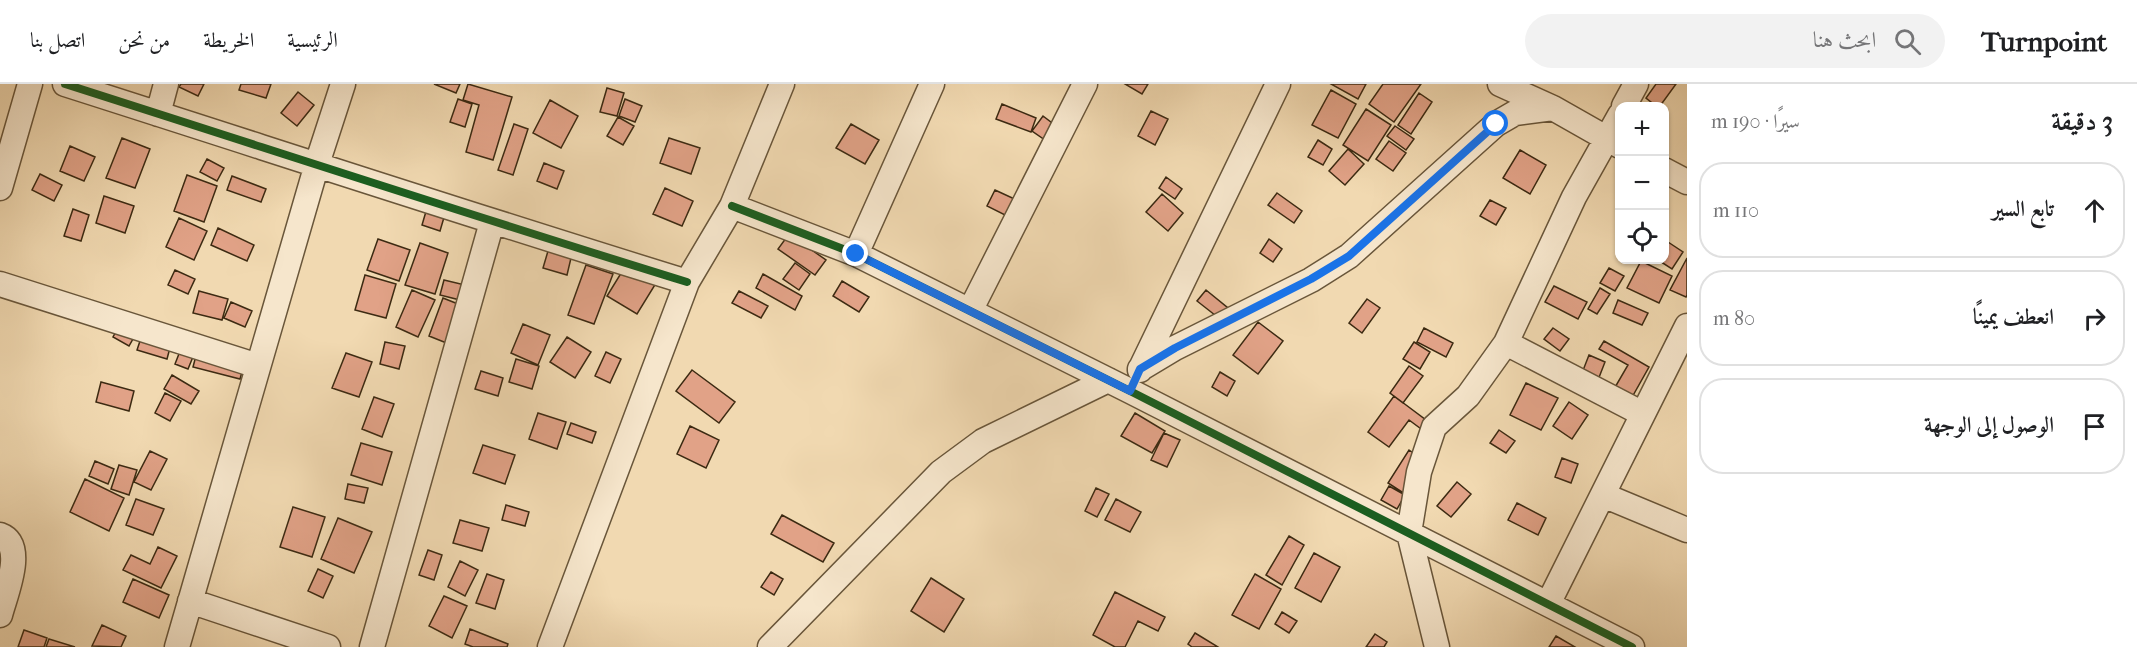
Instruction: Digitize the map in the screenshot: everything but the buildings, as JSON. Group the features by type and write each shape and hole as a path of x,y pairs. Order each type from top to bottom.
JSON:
{"street":[{"path":"0,188 30,84"},
{"path":"65,84 492,222 687,282"},
{"path":"158,114 166,84"},
{"path":"177,647 343,84"},
{"path":"856,254 932,84"},
{"path":"1135,380 1278,84"},
{"path":"1437,647 1409,533 1419,472 1434,427 1468,396 1506,343 1574,196 1613,142 1553,108 1500,84"},
{"path":"1626,102 1636,84"},
{"path":"550,647 687,282 732,206 774,86"},
{"path":"969,310 1080,86"},
{"path":"1135,380 1175,348 1311,279 1349,256 1496,124 1515,113 1553,108"},
{"path":"1669,172 1687,182"},
{"path":"732,206 856,254 1108,380"},
{"path":"372,647 492,222"},
{"path":"0,284 258,366"},
{"path":"1548,604 1685,334"},
{"path":"1506,343 1643,414"},
{"path":"772,646 941,472 982,441 1108,380 1135,380 1409,533 1632,647"},
{"path":"1603,495 1687,530"},
{"path":"0,535 4,536 12,548 15,562 0,615"},
{"path":"190,601 328,647"}],"cycle path":[{"path":"65,84 687,282"},
{"path":"732,206 856,254 1632,647"}],"route":[{"path":"856,254 1130,391 1140,369 1175,348 1311,279 1349,256 1496,124"}]}
